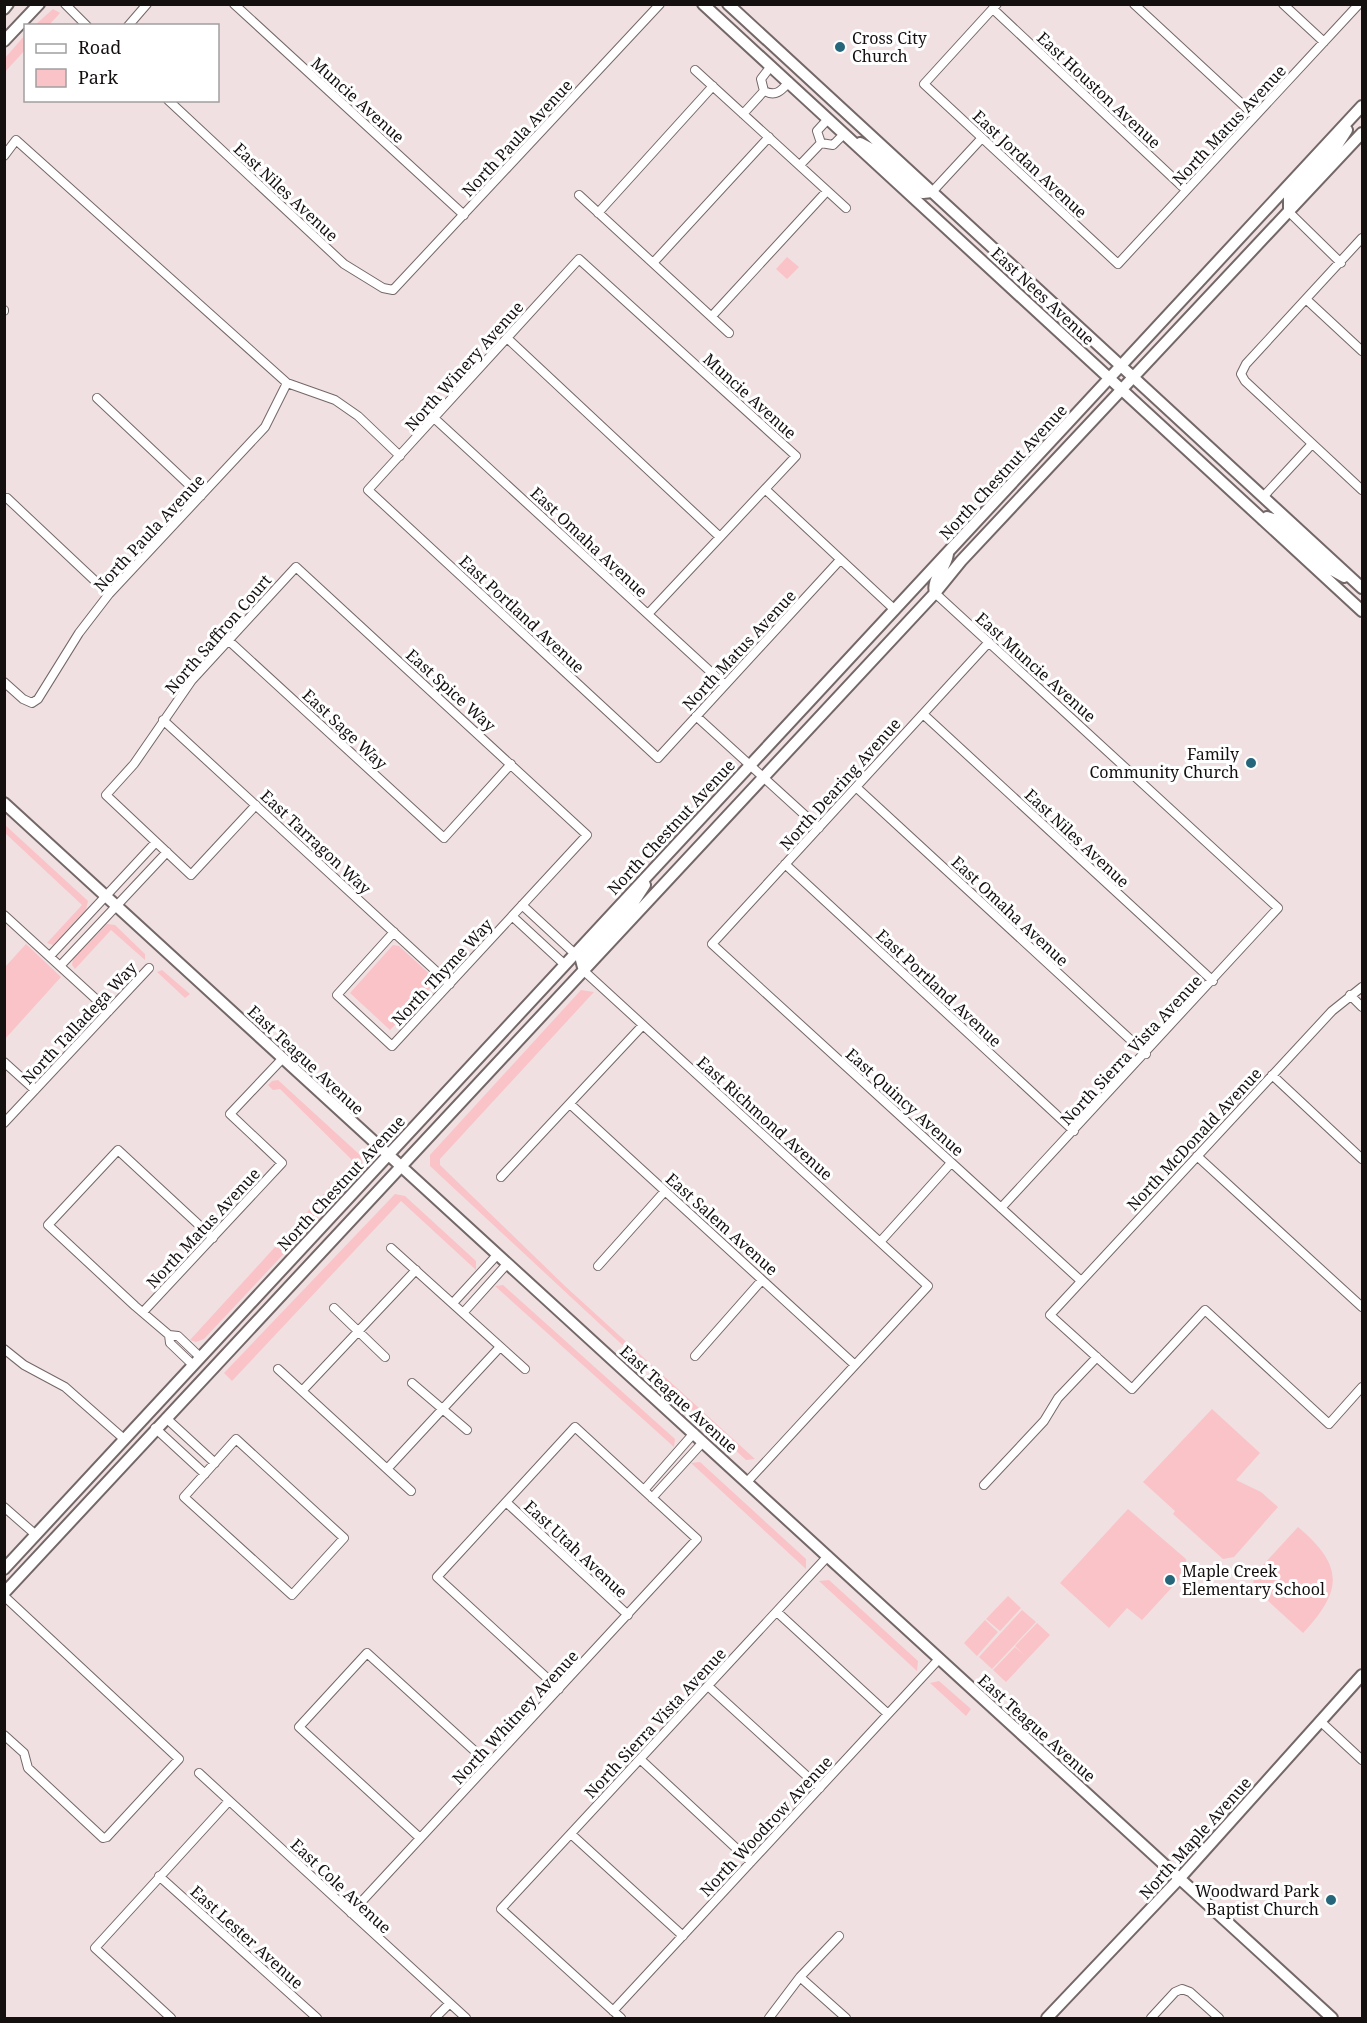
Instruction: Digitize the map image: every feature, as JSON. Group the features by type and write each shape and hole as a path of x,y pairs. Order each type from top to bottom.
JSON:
{"main road":[{"path":"4,9 9,4"},
{"path":"4,41 39,4"},
{"name":"East Nees Avenue","path":"703,4 1362,611"},
{"name":"East Nees Avenue","path":"729,4 1362,588"},
{"path":"1288,212 1289,198 1338,144 1360,109"},
{"name":"North Chestnut Avenue","path":"4,1569 1360,109"},
{"name":"North Chestnut Avenue","path":"4,1594 155,1428 402,1167 935,593 961,561 1362,133"},
{"path":"844,134 874,151 923,193 932,192"},
{"path":"1263,520 1273,518 1328,568 1362,588"},
{"path":"935,593 935,580 947,567 948,554"},
{"name":"East Teague Avenue","path":"4,803 1332,2019"},
{"path":"584,971 581,960 630,908 661,860"},
{"path":"155,1428 166,1409 200,1371 202,1361 196,1361"},
{"path":"4,1582 35,1548 36,1535"},
{"name":"North Maple Avenue","path":"1047,2019 1179,1879 1362,1675"}],"street":[{"path":"65,4 85,24"},
{"path":"130,24 147,4"},
{"name":"Muncie Avenue","path":"234,4 464,215"},
{"name":"North Paula Avenue","path":"393,290 660,4"},
{"path":"1134,4 1255,116"},
{"path":"1283,4 1324,42"},
{"name":"North Matus Avenue","path":"1118,264 1359,4"},
{"name":"East Jordan Avenue","path":"995,7 924,84 1118,264"},
{"name":"East Houston Avenue","path":"995,7 1186,190"},
{"path":"764,91 761,79 771,66"},
{"path":"695,70 846,208"},
{"path":"764,91 775,94 781,92 789,82"},
{"path":"598,213 712,86"},
{"path":"743,114 764,91"},
{"name":"East Niles Avenue","path":"170,102 344,264 383,288 393,290"},
{"path":"820,143 817,132 828,118"},
{"path":"820,143 833,145 844,134"},
{"path":"653,263 769,138"},
{"path":"932,192 981,138"},
{"path":"4,156 16,140 287,382 334,400 358,416 400,456"},
{"path":"800,165 820,143"},
{"path":"711,316 827,191"},
{"path":"579,195 729,333"},
{"path":"1288,212 1341,263"},
{"path":"1362,238 1246,364 1241,374 1245,381 1362,490"},
{"name":"Muncie Avenue","path":"579,259 796,456 765,489"},
{"name":"North Winery Avenue","path":"368,490 579,259"},
{"path":"1307,300 1362,351"},
{"path":"507,339 720,537"},
{"name":"North Paula Avenue","path":"4,682 23,699 32,703 38,699 79,633 109,594 265,427 287,382"},
{"path":"97,398 201,495"},
{"name":"East Omaha Avenue","path":"434,418 725,685"},
{"path":"1263,497 1312,444"},
{"path":"648,614 765,489 895,610"},
{"name":"East Portland Avenue","path":"368,490 658,758"},
{"path":"7,498 109,594"},
{"name":"North Matus Avenue","path":"658,758 840,560"},
{"name":"North Saffron Court","path":"156,842 106,795 134,764 192,681 296,567"},
{"name":"East Spice Way","path":"296,567 586,835"},
{"name":"East Muncie Avenue","path":"935,593 1278,908"},
{"name":"East Sage Way","path":"228,640 444,838 511,764"},
{"name":"North Dearing Avenue","path":"712,944 989,642"},
{"name":"East Niles Avenue","path":"922,714 1213,981"},
{"path":"696,716 819,828"},
{"name":"East Tarragon Way","path":"163,720 450,984"},
{"name":"East Omaha Avenue","path":"856,787 1146,1054"},
{"path":"50,956 156,842 191,875 256,805"},
{"name":"North Thyme Way","path":"394,932 337,995 392,1046 586,835"},
{"path":"60,966 167,852"},
{"name":"East Portland Avenue","path":"785,864 1074,1131"},
{"path":"130,870 141,880"},
{"path":"522,905 574,953"},
{"name":"North Sierra Vista Avenue","path":"1001,1208 1146,1054 1278,908"},
{"path":"4,915 108,1011"},
{"name":"North Thyme Way","path":"512,916 564,964"},
{"path":"76,928 87,938"},
{"path":"543,944 553,933"},
{"name":"East Quincy Avenue","path":"712,944 1080,1280"},
{"name":"North Talladega Way","path":"4,1123 149,968"},
{"name":"East Richmond Avenue","path":"584,971 928,1286 855,1365"},
{"name":"North McDonald Avenue","path":"1097,1358 1050,1315 1080,1280 1332,1011 1362,987"},
{"path":"1350,995 1362,1006"},
{"path":"501,1177 643,1025"},
{"name":"North Matus Avenue","path":"143,1312 282,1163 230,1114 283,1058"},
{"path":"4,1062 35,1090"},
{"path":"1272,1075 1362,1159"},
{"name":"East Salem Avenue","path":"570,1104 855,1365"},
{"path":"196,1361 178,1336 169,1335 48,1225 118,1150 213,1238"},
{"path":"1197,1156 1362,1307"},
{"path":"880,1242 951,1163"},
{"path":"598,1266 665,1191"},
{"path":"391,1248 525,1369"},
{"path":"453,1304 497,1255"},
{"path":"463,1313 507,1264"},
{"path":"302,1391 416,1270"},
{"path":"695,1356 762,1280"},
{"path":"471,1284 481,1293"},
{"path":"334,1308 386,1357"},
{"path":"984,1485 1044,1421 1058,1398 1097,1358 1132,1389 1205,1310 1329,1424 1362,1387"},
{"path":"387,1469 500,1347"},
{"path":"4,1348 24,1365 65,1387 124,1439"},
{"path":"747,1482 855,1365"},
{"path":"278,1369 411,1491"},
{"path":"412,1383 467,1430"},
{"path":"166,1418 215,1463"},
{"path":"559,1689 437,1577 575,1427 652,1498 703,1442"},
{"path":"155,1428 205,1474"},
{"path":"644,1490 694,1433"},
{"path":"236,1439 344,1538 292,1596 184,1497 205,1474 236,1439"},
{"path":"186,1456 196,1445"},
{"name":"North Whitney Avenue","path":"351,1913 697,1539 652,1498"},
{"name":"East Utah Avenue","path":"506,1502 628,1615"},
{"path":"4,1507 36,1535"},
{"name":"North Sierra Vista Avenue","path":"613,2011 501,1909 828,1556"},
{"path":"4,1594 179,1759 107,1837 103,1838 28,1768 24,1753 4,1735"},
{"path":"777,1611 888,1714"},
{"path":"420,1838 299,1727 367,1653 489,1764"},
{"name":"North Woodrow Avenue","path":"613,2011 939,1659"},
{"path":"708,1686 820,1788"},
{"path":"1320,1721 1362,1760"},
{"path":"640,1759 751,1862"},
{"name":"East Cole Avenue","path":"199,1773 466,2019"},
{"path":"171,2019 95,1948 229,1802"},
{"path":"571,1834 683,1936"},
{"name":"East Lester Avenue","path":"159,1876 317,2019"},
{"path":"769,2019 800,1977 839,1936"},
{"path":"800,1977 846,2019"},
{"path":"1151,2019 1175,1992 1182,1989 1190,1992 1219,2019"},
{"path":"435,2019 450,2004"},
{"path":"613,2011 621,2019"}],"green space":[{"path":"53,9 60,13 50,24 36,24"},
{"path":"24,36 24,51 5,72 5,58"},
{"path":"787,257 799,267 787,279 776,269"},
{"path":"4,824 88,901 86,910 53,945 47,943 82,905 5,833"},
{"path":"107,924 115,925 145,954 145,960 111,930 75,969 72,965 73,959"},
{"path":"26,944 61,977 5,1039 5,967"},
{"path":"393,945 399,946 434,978 435,983 390,1030 350,993"},
{"path":"162,970 190,994 185,998 157,972"},
{"path":"581,990 594,992 440,1159 440,1165 566,1287 755,1459 746,1460 430,1166 430,1155"},
{"path":"278,1080 360,1155 363,1165 335,1199 204,1339 196,1342 190,1340 351,1164 351,1159 280,1089 273,1090 268,1085"},
{"path":"395,1194 405,1196 476,1261 476,1270 401,1201 232,1381 224,1373"},
{"path":"503,1285 675,1439 674,1447 495,1286"},
{"path":"1212,1409 1260,1453 1236,1480 1261,1492 1278,1507 1234,1557 1223,1559 1173,1514 1175,1511 1143,1482"},
{"path":"700,1462 806,1559 806,1569 691,1463"},
{"path":"1128,1509 1186,1559 1187,1571 1142,1620 1127,1608 1109,1628 1060,1583"},
{"path":"1298,1527 1324,1554 1333,1578 1326,1604 1303,1633 1254,1588 1253,1576"},
{"path":"829,1580 918,1661 917,1671 819,1581"},
{"path":"1008,1596 1021,1608 1000,1631 986,1619"},
{"path":"1022,1610 1036,1622 992,1669 979,1657"},
{"path":"985,1620 998,1632 977,1656 964,1643"},
{"path":"1037,1623 1050,1635 1006,1682 993,1670 1015,1647 1024,1655 1015,1646"},
{"path":"939,1681 971,1709 966,1716 930,1683"}],"place":[{"name":"Cross City Church","path":"840,47"},
{"name":"Family Community Church","path":"1251,763"},
{"name":"Maple Creek Elementary School","path":"1170,1580"},
{"name":"Woodward Park Baptist Church","path":"1331,1900"}]}
